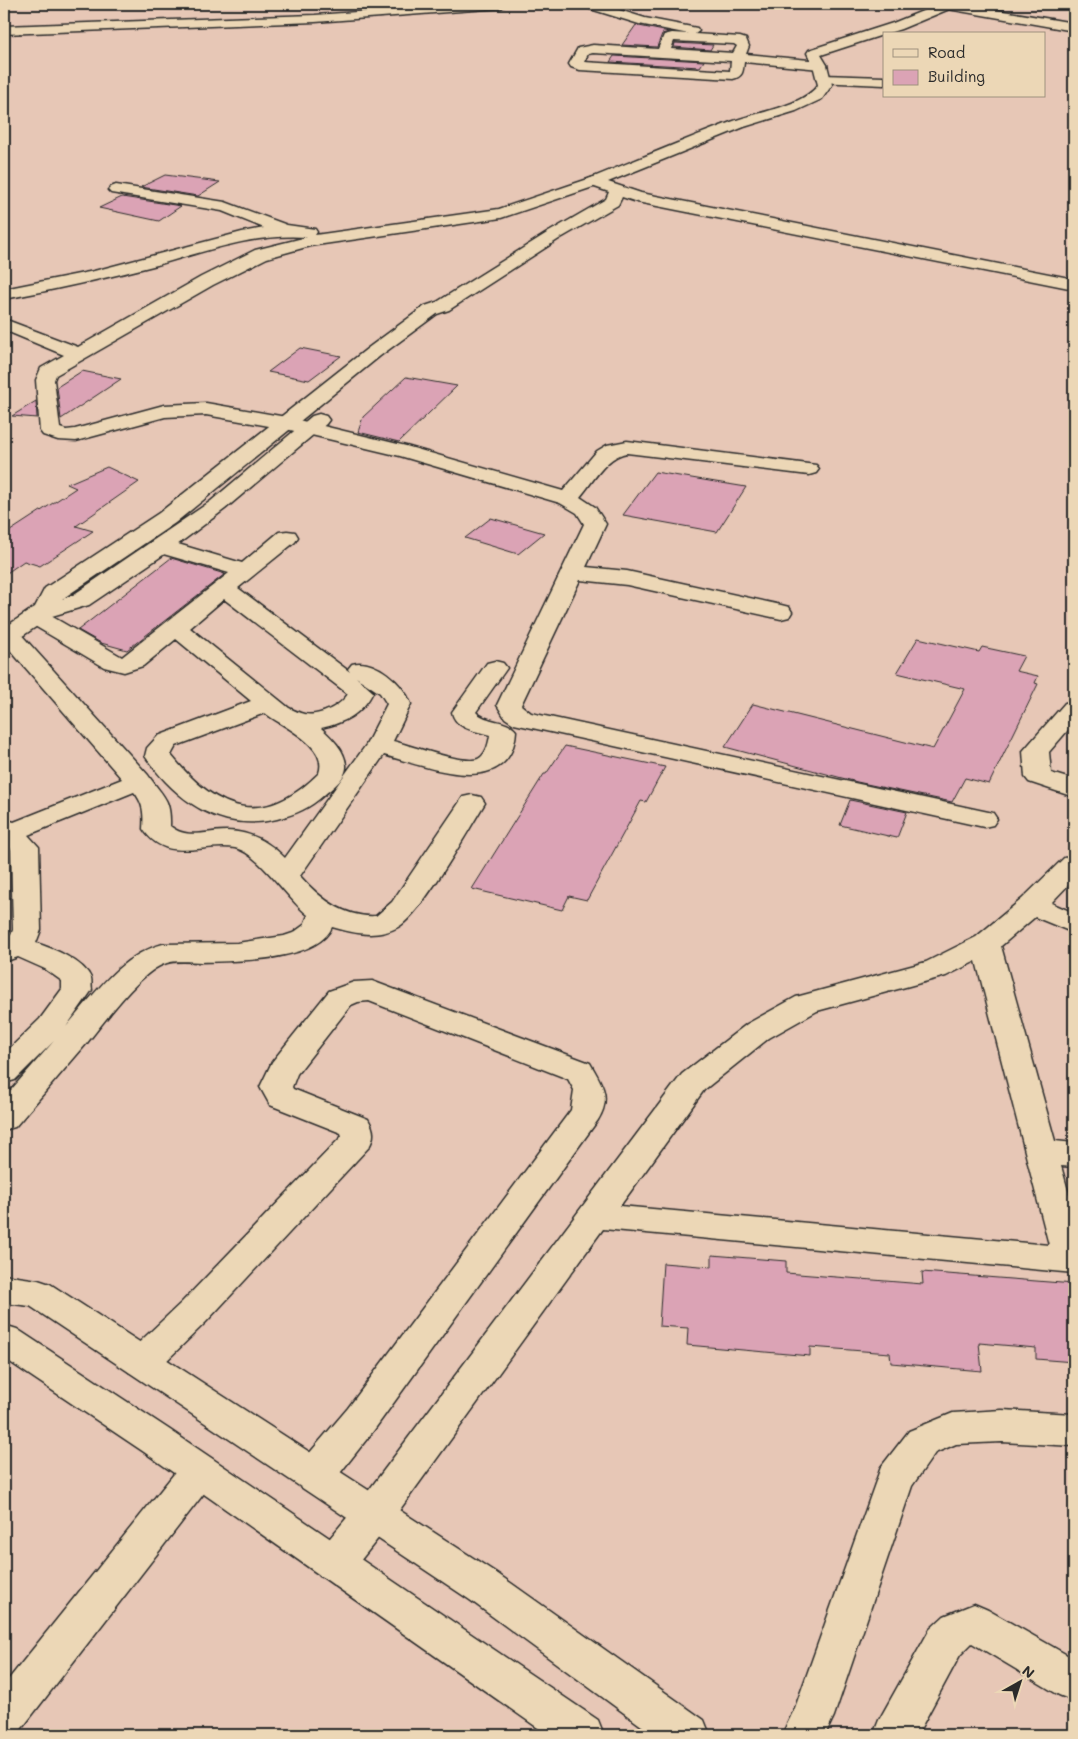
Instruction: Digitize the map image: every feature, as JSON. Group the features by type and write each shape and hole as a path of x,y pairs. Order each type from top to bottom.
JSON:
{"street":[{"path":"4,30 341,17 451,10 501,4"},
{"path":"588,4 643,21 758,43"},
{"path":"738,57 736,73 729,75 585,67 576,64 583,51 586,50 817,59 949,4 1074,27"},
{"path":"795,50 817,59"},
{"path":"817,59 825,85 817,96 791,108 739,124 594,182 502,213 309,242 261,254 208,281 48,372 45,380 50,431 57,434 76,435 164,411 206,409 286,423 406,452 567,499 582,506 591,514 595,524 509,705 514,713 523,719 984,819"},
{"path":"823,80 883,81"},
{"path":"594,182 637,197 1074,284"},
{"path":"116,190 225,207 284,230"},
{"path":"618,190 641,190 1074,270"},
{"path":"40,614 53,593 167,518 286,423 443,313 443,306 553,236 612,202 618,190"},
{"path":"4,294 96,276 248,235 284,230 353,235"},
{"path":"4,324 78,354"},
{"path":"383,354 308,429 218,505 81,600 40,614 6,637 153,798 157,813 156,829 164,837 178,843 228,840 247,842 260,850 308,902 323,913 342,921 363,925 383,924 396,916 421,883 472,803"},
{"path":"567,499 604,455 614,449 627,447 809,469"},
{"path":"193,498 218,505"},
{"path":"40,614 112,662 124,665 135,661 287,537"},
{"path":"161,546 246,571"},
{"path":"572,572 626,578 781,612"},
{"path":"176,628 280,713 292,718 305,722 335,716 349,709 358,701 361,692 225,588"},
{"path":"378,745 467,768 484,766 494,758 503,740 503,731 475,723 465,717 464,712 495,668"},
{"path":"286,877 378,745 399,704 397,697 386,685 360,669"},
{"path":"269,704 167,741 160,748 158,756 167,768 208,802 227,812 248,816 274,811 296,804 312,792 326,781 332,772 334,764 324,746 292,718"},
{"path":"1074,708 1036,751 1038,777 1074,789"},
{"path":"10,950 24,940 28,930 25,846 7,830 139,781"},
{"path":"334,1563 374,1514 693,1082 758,1030 807,1004 936,969 986,944 1032,905 1074,864"},
{"path":"1032,905 1074,924"},
{"path":"4,1119 121,983 144,962 163,953 237,952 285,945 303,940 316,930 323,913"},
{"path":"986,944 1066,1244 1074,1245"},
{"path":"4,1072 51,1026 76,990 76,978 63,964 30,950 10,950"},
{"path":"142,1362 194,1312 358,1139 357,1127 281,1097 276,1087 284,1070 340,998 354,992 372,991 579,1071 590,1090 588,1112 361,1418 315,1475"},
{"path":"1041,1152 1074,1155"},
{"path":"595,1216 1074,1260"},
{"path":"4,1289 38,1294 484,1586 689,1735"},
{"path":"4,1339 583,1735"},
{"path":"803,1735 813,1716 895,1479 922,1442 953,1429 1002,1426 1074,1430"},
{"path":"4,1718 199,1471"},
{"path":"894,1735 945,1642 958,1629 974,1623 1074,1681"}],"building":[{"path":"636,25 669,32 662,34 657,47 622,45"},
{"path":"675,43 713,45 710,50 674,47"},
{"path":"614,56 704,61 700,67 610,62"},
{"path":"165,175 220,182 198,196 141,187"},
{"path":"122,197 181,206 159,221 99,208"},
{"path":"300,348 341,356 309,380 268,372"},
{"path":"82,371 121,379 61,419 57,387"},
{"path":"406,377 457,386 399,442 358,432 363,417"},
{"path":"36,401 37,418 12,416"},
{"path":"107,467 139,482 76,526 93,531 40,566 24,561 4,575 4,535 76,488 67,484"},
{"path":"655,472 746,487 717,532 623,515"},
{"path":"491,518 544,533 518,554 465,538"},
{"path":"171,558 225,574 127,650 101,643 78,630"},
{"path":"918,638 979,652 982,647 1024,656 1016,671 1038,676 1035,683 1038,684 989,784 965,778 952,802 857,782 725,747 753,704 933,749 965,689 897,673"},
{"path":"565,746 665,767 646,802 641,801 587,900 569,896 562,910 472,889 544,774 546,774"},
{"path":"850,800 907,812 897,838 840,825"},
{"path":"712,1255 786,1261 786,1273 923,1284 922,1272 1074,1284 1074,1362 1036,1359 1036,1348 979,1343 982,1371 891,1363 890,1353 810,1347 810,1356 687,1345 688,1328 659,1326 663,1263 712,1267"}]}
